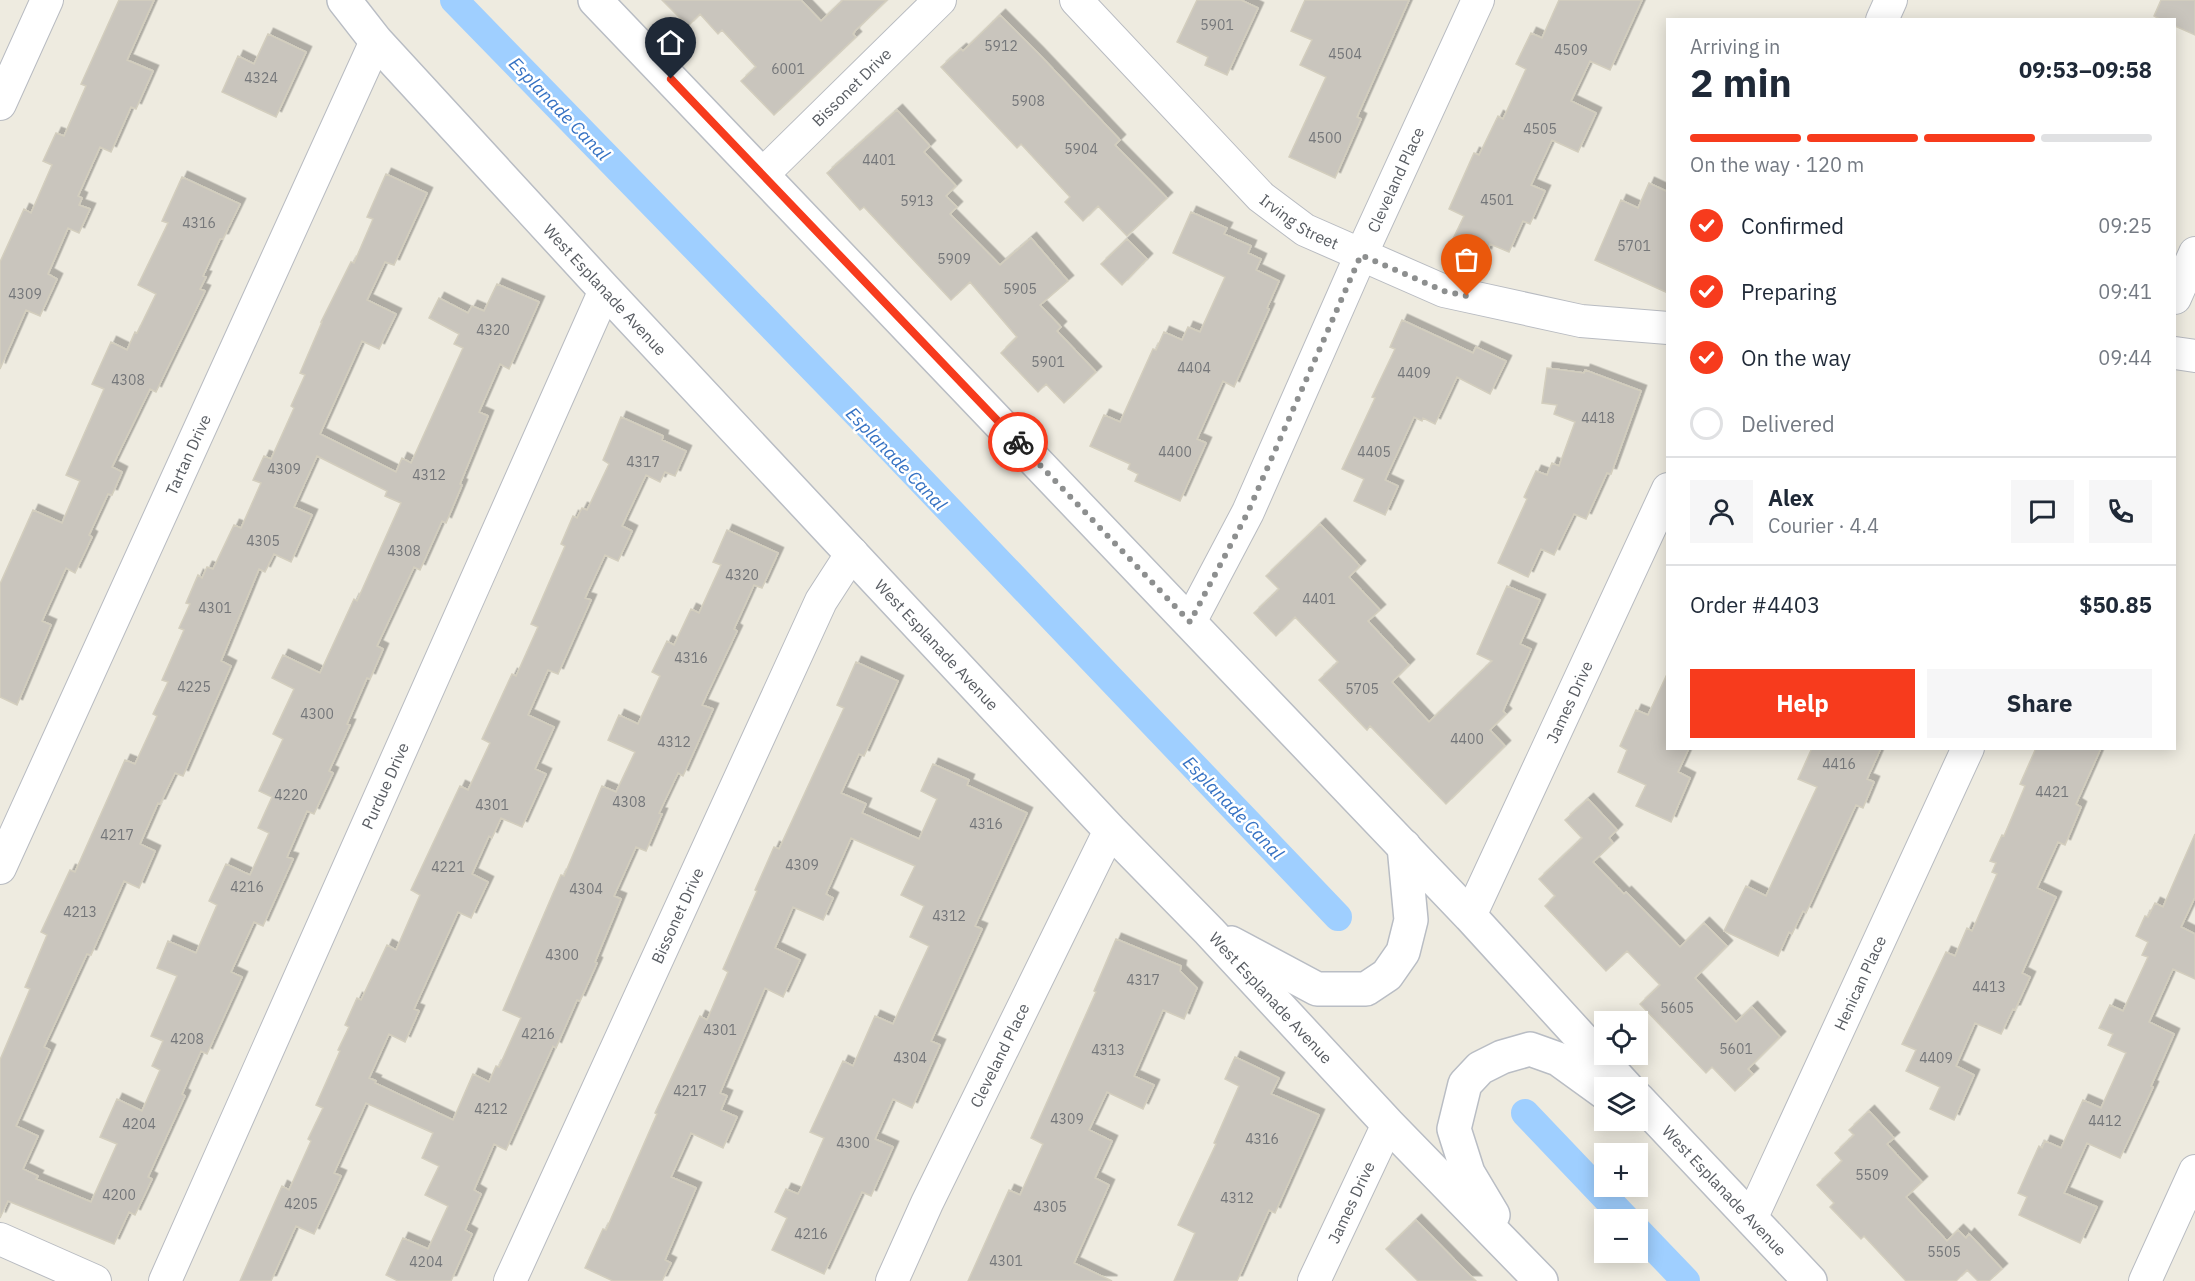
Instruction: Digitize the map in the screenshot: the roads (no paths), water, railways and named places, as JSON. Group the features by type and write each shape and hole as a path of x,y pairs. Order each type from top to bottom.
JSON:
{"main road":[{"name":"West Esplanade Avenue","path":"344,0 376,41 605,290 1110,830 1209,931 1388,1124 1541,1281"},
{"path":"595,0 1404,846 1618,1077"},
{"path":"1209,931 1317,989 1366,989 1387,975 1403,952 1411,920 1404,846"},
{"path":"1516,1256 1468,1173 1454,1129 1466,1084 1480,1068 1502,1057 1530,1049 1558,1059 1594,1085"},
{"name":"West Esplanade Avenue","path":"1648,1110 1810,1281"},
{"path":"1648,1124 1685,1151"}],"street":[{"path":"0,104 47,0"},
{"name":"Bissonet Drive","path":"763,174 940,0"},
{"name":"Irving Street","path":"1076,0 1261,197 1305,230 1444,291 1581,321 1666,328"},
{"name":"Cleveland Place","path":"1190,622 1248,512 1361,255 1478,0"},
{"path":"1883,18 1891,0"},
{"name":"Tartan Drive","path":"0,868 376,41"},
{"path":"2176,296 2195,253"},
{"name":"Purdue Drive","path":"165,1281 605,290"},
{"path":"2176,353 2195,356"},
{"name":"James Drive","path":"1470,916 1666,493"},
{"name":"Bissonet Drive","path":"510,1281 821,601 852,553"},
{"name":"Henican Place","path":"1751,1219 1967,750"},
{"name":"Cleveland Place","path":"892,1281 927,1203 1110,830"},
{"name":"James Drive","path":"1314,1281 1388,1124"},
{"path":"2145,1281 2195,1171"},
{"path":"0,1239 95,1281"}],"waterway":[{"name":"Esplanade Canal","path":"454,0 893,451 1338,917"},
{"name":"Esplanade Canal","path":"1525,1113 1617,1209"},
{"name":"Esplanade Canal","path":"1648,1241 1686,1281"}]}
